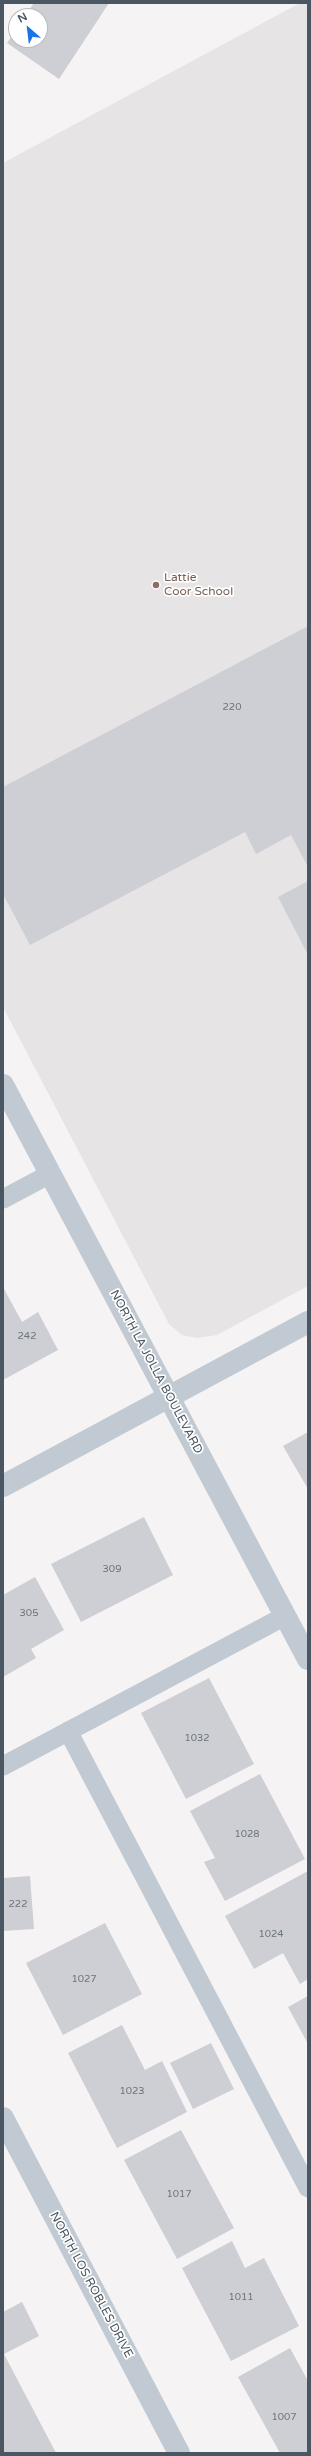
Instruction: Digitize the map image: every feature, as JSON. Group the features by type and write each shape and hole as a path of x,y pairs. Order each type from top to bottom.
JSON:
{"street":[{"name":"NORTH LA JOLLA BOULEVARD","path":"3,1085 308,1659"},
{"path":"3,1486 308,1322"},
{"name":"NORTH LOS ROBLES DRIVE","path":"3,2118 179,2453"}],"lane":[{"path":"3,1200 50,1174"},
{"path":"3,1766 285,1616"},
{"path":"68,1731 308,2188"}],"shaded area":[{"name":"Lattie Coor School","path":"300,3 308,3 308,1286 217,1335 197,1338 182,1335 169,1324 3,1007 3,163"}],"building":[{"path":"34,3 109,3 59,79 14,48 48,48 48,8 31,8"},
{"path":"308,626 308,867 291,835 256,854 245,832 30,945 3,894 3,787"},
{"path":"308,881 308,955 278,897"},
{"path":"3,1287 22,1322 38,1312 58,1350 3,1380"},
{"path":"308,1432 308,1489 283,1446"},
{"path":"144,1517 173,1575 81,1622 51,1564"},
{"path":"35,1577 64,1630 31,1649 36,1658 3,1677 3,1595"},
{"path":"209,1678 254,1764 186,1799 141,1713"},
{"path":"260,1774 305,1859 225,1901 204,1862 215,1858 190,1811"},
{"path":"308,1871 308,1979 300,1984 283,1953 254,1969 225,1916"},
{"path":"30,1876 34,1929 3,1931 3,1878"},
{"path":"105,1923 142,1994 63,2035 26,1963"},
{"path":"308,1996 308,2044 288,2007"},
{"path":"122,2025 145,2070 162,2061 187,2112 117,2148 68,2053"},
{"path":"211,2043 234,2089 193,2109 170,2063"},
{"path":"181,2130 234,2228 177,2259 124,2160"},
{"path":"232,2241 245,2268 264,2258 299,2326 231,2361 182,2268"},
{"path":"22,2302 39,2336 4,2354 56,2453 3,2453 3,2312"},
{"path":"290,2348 308,2381 308,2453 280,2453 238,2377"}],"place":[{"name":"Lattie Coor School","path":"156,585"}]}
